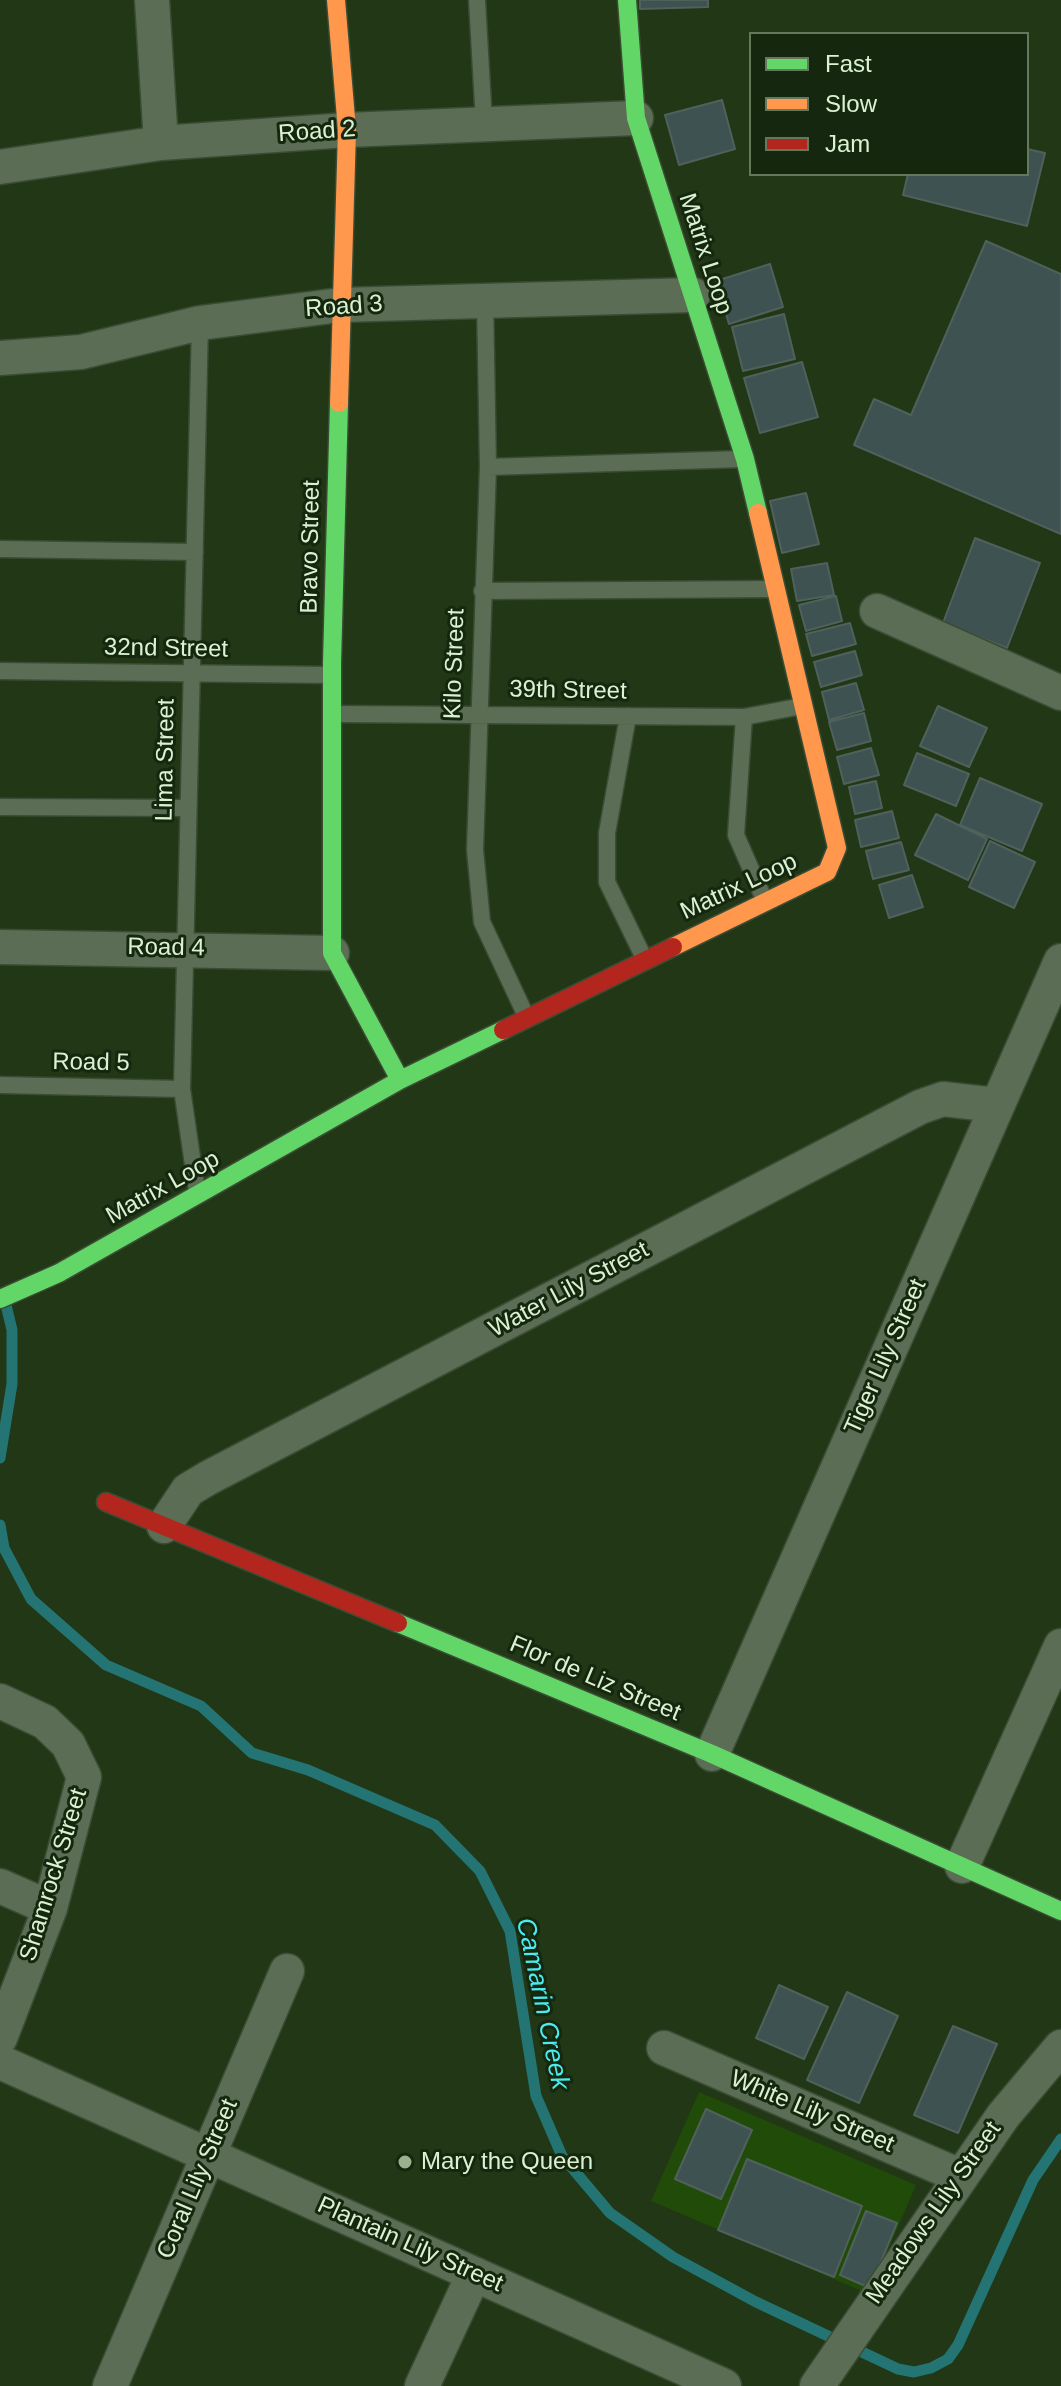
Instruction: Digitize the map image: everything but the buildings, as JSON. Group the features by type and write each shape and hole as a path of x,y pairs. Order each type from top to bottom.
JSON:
{"street":[{"path":"152,0 161,143"},
{"name":"Bravo Street","path":"336,0 347,130 332,675 332,953 400,1080"},
{"name":"Matrix Loop","path":"0,1299 59,1273 198,1197 400,1080 527,1020 644,958 827,872 837,848 745,459 636,118 627,0"},
{"name":"Road 2","path":"0,167 161,143 347,130 636,118"},
{"name":"Road 3","path":"0,358 81,352 200,323 340,305 693,295"},
{"path":"877,611 1061,693"},
{"name":"Road 4","path":"0,947 186,947 332,953"},
{"name":"Tiger Lily Street","path":"712,1754 1061,961"},
{"name":"Water Lily Street","path":"164,1526 188,1490 208,1478 920,1107 943,1099 996,1105"},
{"name":"Flor de Liz Street","path":"106,1502 712,1754 1061,1911"},
{"path":"962,1866 1061,1646"},
{"name":"Shamrock Street","path":"0,1701 45,1722 68,1744 84,1777 50,1908 0,2038"},
{"path":"0,1886 50,1908"},
{"name":"Coral Lily Street","path":"110,2386 287,1971"},
{"name":"Meadows Lily Street","path":"823,2374 1003,2116 1061,2047"},
{"name":"White Lily Street","path":"664,2048 960,2176"},
{"name":"Plantain Lily Street","path":"0,2062 724,2386"},
{"path":"422,2386 474,2274"}],"lane":[{"path":"477,0 484,123"},
{"name":"Kilo Street","path":"485,300 488,467 477,715 475,850 482,922 527,1020"},
{"name":"Lima Street","path":"198,1197 182,1089 200,323"},
{"path":"488,467 745,459"},
{"path":"0,549 195,552"},
{"path":"482,591 774,589"},
{"name":"32nd Street","path":"0,671 332,675"},
{"name":"39th Street","path":"332,714 744,717 803,706"},
{"path":"628,716 607,833 607,882 644,958"},
{"path":"744,717 736,835 765,901"},
{"path":"0,807 188,808"},
{"name":"Road 5","path":"0,1085 182,1089"}],"shaded area":[{"path":"699,2092 916,2185 869,2294 651,2201"}],"waterway":[{"name":"Camarin Creek","path":"0,1458 12,1384 12,1330 6,1305"},
{"name":"Camarin Creek","path":"0,1525 4,1548 31,1599 106,1665 201,1706 252,1753 308,1770 435,1825 480,1871 510,1931 536,2096 562,2156 610,2213 673,2257 756,2302 898,2369 914,2372 931,2368 948,2359 958,2345 1033,2180 1061,2139"}],"traffic: fast":[{"path":"627,0 636,118 745,459 758,513"},
{"path":"339,403 332,663 332,953 400,1080"},
{"path":"0,1299 59,1273 400,1080 503,1030"},
{"path":"398,1623 712,1754 1061,1911"}],"traffic: slow":[{"path":"336,0 347,130 339,403"},
{"path":"673,947 827,872 837,848 758,513"}],"traffic: jam":[{"path":"503,1030 673,947"},
{"path":"106,1502 398,1623"}],"place":[{"name":"Mary the Queen","path":"405,2162"}]}
